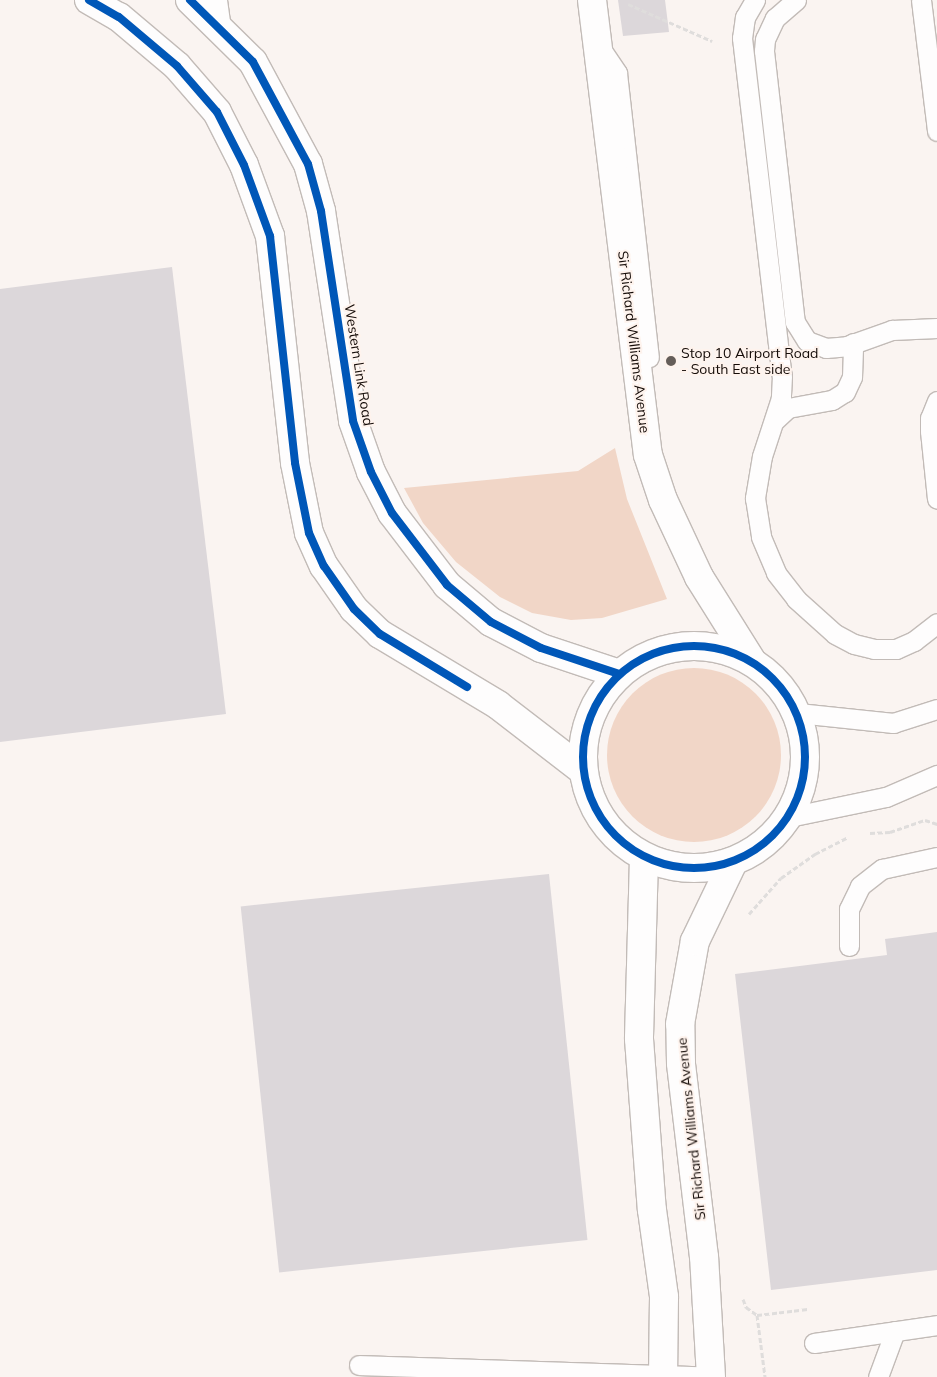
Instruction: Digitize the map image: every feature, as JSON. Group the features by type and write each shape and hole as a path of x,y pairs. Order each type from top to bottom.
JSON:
{"street":[{"path":"89,0 119,17 177,66 217,112 244,164 270,236 294,463 309,533 324,566 354,609 380,634 498,705 581,769"},
{"name":"Western Link Road","path":"190,0 253,62 308,164 321,211 353,421 371,472 392,513 447,584 491,622 541,648 619,674"},
{"name":"Sir Richard Williams Avenue","path":"592,0 642,420 648,455 678,533 699,577 751,660"},
{"path":"682,645 718,647 751,660 779,683 798,713 806,748 803,784 789,817 765,844 733,862 704,869 681,868 644,858 619,840 599,817 581,769 586,727 599,698 619,674 648,655 682,645"},
{"path":"644,858 639,1039 652,1210 664,1297 663,1377"},
{"name":"Sir Richard Williams Avenue","path":"711,1377 704,1258 681,1063 680,1024 696,941 733,862"}],"lane":[{"path":"217,0 221,29"},
{"path":"755,0 745,17 742,38 781,358 781,398 762,456 755,498 761,537 776,573 796,599 835,634 854,644 874,649 896,649 914,641 937,623"},
{"path":"796,0 775,18 765,40 764,51 795,322 806,341 815,346 835,348 892,330 937,328"},
{"path":"921,0 937,131"},
{"path":"775,420 788,408 832,400 845,392 852,377 853,343"},
{"path":"937,401 930,424 937,499"},
{"path":"798,713 892,723 937,709"},
{"path":"789,817 886,797 937,775"},
{"path":"849,946 849,908 860,886 882,869 937,856"},
{"path":"814,1343 937,1325"},
{"path":"878,1377 895,1331"},
{"path":"359,1366 711,1377"}],"path":[{"path":"628,4 719,44"},
{"path":"863,834 890,832 925,820 937,824"},
{"path":"742,922 781,878 815,854 854,834"},
{"path":"741,1294 746,1307 757,1315 808,1309"},
{"path":"757,1315 765,1377"}],"shaded area":[{"path":"615,448 627,499 667,599 602,618 571,620 532,613 500,597 456,562 423,523 404,488 578,471"},
{"path":"694,668 711,670 727,675 749,688 761,700 777,730 781,755 779,772 774,788 761,810 749,822 719,838 694,842 677,840 661,835 639,822 627,810 611,780 607,755 609,738 614,722 627,700 639,688 669,672"}],"building":[{"path":"618,0 665,0 669,32 623,36"},
{"path":"172,267 226,714 0,742 0,289"},
{"path":"549,874 587,1240 279,1272 241,906"},
{"path":"937,932 937,1270 771,1290 735,974 887,955 885,939"}],"cycle path":[{"path":"89,0 119,17 177,66 217,112 244,165 270,236 295,463 309,533 324,566 354,609 380,634 467,687"},
{"path":"190,0 253,62 308,164 321,211 353,421 371,472 392,513 447,585 491,622 541,648 619,674"},
{"path":"683,646 705,646 737,654 756,664 773,678 787,695 797,714 803,735 805,757 803,779 797,800 787,819 773,836 756,850 726,864 705,868 683,868 662,864 632,850 608,828 601,819 587,789 583,768 583,746 587,725 601,695 623,671 632,664 662,650 683,646"}],"place":[{"name":"Stop 10 Airport Road - South East side","path":"671,361"}]}
